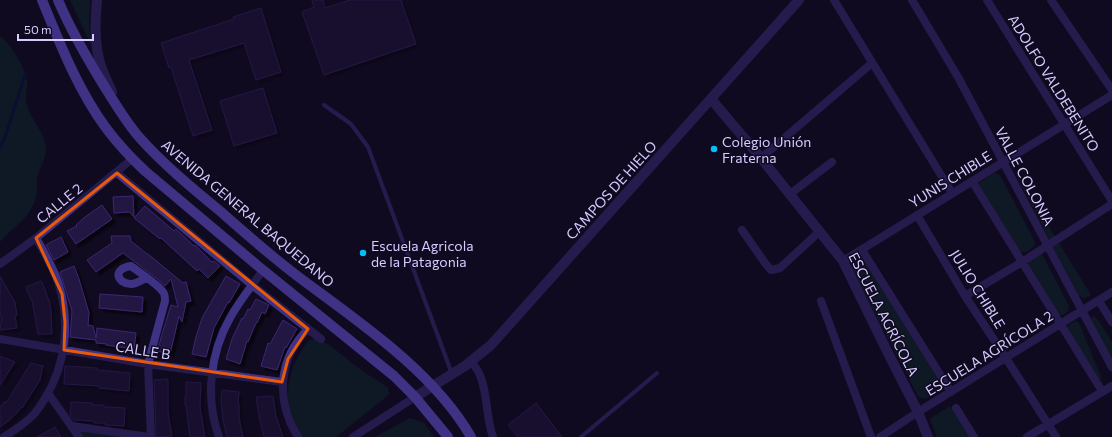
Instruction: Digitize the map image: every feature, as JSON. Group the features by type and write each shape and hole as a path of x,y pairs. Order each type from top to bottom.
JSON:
{"main road":[{"path":"42,0 61,46 88,99 106,128 132,159 145,172 263,270 394,376 415,397 448,437"},
{"name":"AVENIDA GENERAL BAQUEDANO","path":"58,0 80,46 118,109 144,142 159,158 287,268 403,358 433,387 471,437"}],"street":[{"path":"97,0 95,17 100,62 118,109"},
{"name":"CAMPOS DE HIELO","path":"415,397 471,362 494,342 799,0"},
{"path":"834,0 952,193"},
{"name":"VALLE COLONIA","path":"912,0 958,77 1112,367"},
{"name":"ADOLFO VALDEBENITO","path":"987,0 1112,201"},
{"path":"1052,0 1112,90"},
{"path":"761,158 872,63"},
{"name":"YUNIS CHIBLE","path":"843,261 1112,95"},
{"name":"ESCUELA AGRÍCOLA","path":"711,99 761,158 843,261 918,412 928,437"},
{"name":"CALLE 2","path":"0,264 36,238 117,173 132,159"},
{"path":"790,194 832,162"},
{"path":"117,173 252,285 321,339"},
{"path":"972,181 1102,391"},
{"path":"965,296 1022,262 1112,204"},
{"name":"JULIO CHIBLE","path":"917,215 965,296 1056,437"},
{"path":"742,230 764,264 771,270 780,268 820,231"},
{"path":"4,437 32,417 48,393 58,372 64,350 65,322 62,294 58,280 36,238"},
{"path":"862,250 951,392"},
{"path":"219,437 212,403 212,372 216,352 223,331 237,306 263,270"},
{"path":"72,426 150,437 148,364 165,301 164,292 146,278"},
{"name":"ESCUELA AGRÍCOLA 2","path":"880,437 1112,292"},
{"path":"821,301 871,437"},
{"path":"1099,301 1112,322"},
{"path":"298,437 290,425 284,402 282,382 288,359 299,338 308,329"},
{"name":"CALLE B","path":"0,339 148,364 282,382"},
{"path":"471,362 481,376 492,437"},
{"path":"1027,437 1112,386"},
{"path":"48,393 79,437"},
{"path":"353,437 415,397"},
{"path":"956,408 974,437"}],"lane":[{"path":"324,105 351,124 368,148 452,374"},
{"path":"581,437 657,373"}],"highlighted area":[{"path":"117,173 308,329 288,359 282,382 64,350 65,322 62,294 36,238"}],"green space":[{"path":"70,0 90,0 89,23 92,47"},
{"path":"0,36 12,49 26,75 26,99 28,107 42,135 46,146 46,151 37,179 37,195 34,204 26,216 0,242"},
{"path":"1013,169 1091,295 1084,298 1078,295"},
{"path":"994,173 1000,175 1035,242 1035,245 1027,252 1020,252 978,184"},
{"path":"1041,252 1069,306 1068,311 1063,315 1059,315 1025,261"},
{"path":"861,258 867,265 942,385 941,389 930,397 924,399 918,396 852,269 853,262 856,259"},
{"path":"1092,315 1098,320 1112,342 1112,369 1092,321"},
{"path":"1076,321 1079,323 1102,379 1100,379 1067,330 1068,325"},
{"path":"316,339 328,344 361,370 388,388 389,394 386,397 336,437 300,437 288,401 291,373 299,355 309,340"},
{"path":"950,406 970,437 937,437 930,419"},
{"path":"410,418 424,423 434,437 375,437"},
{"path":"79,431 124,437 80,437"}],"building":[{"path":"312,0 323,0 325,8 350,0 401,0 416,44 324,75 302,12 314,7"},
{"path":"261,8 281,72 256,80 244,43 189,60 212,130 193,136 171,67 169,68 161,43 234,19 233,17"},
{"path":"263,88 277,133 234,146 220,101"},
{"path":"133,196 134,217 129,212 114,213 113,197"},
{"path":"102,205 112,219 76,244 67,231 77,226 76,225 85,217"},
{"path":"145,206 174,231 176,229 212,262 214,261 220,266 208,278 199,269 197,271 161,238 160,239 134,218"},
{"path":"111,236 130,236 131,241 183,283 186,282 191,301 186,302 182,322 179,316 170,354 157,351 171,305 178,307 171,279 165,286 123,253 96,272 87,260 112,243"},
{"path":"61,237 68,252 54,260 46,245"},
{"path":"74,266 89,313 88,325 93,326 96,338 97,328 136,333 134,349 96,343 96,340 70,337 72,311 60,272"},
{"path":"0,276 15,302 17,328 1,330"},
{"path":"226,276 240,284 214,328 206,357 192,354 202,318"},
{"path":"41,281 49,299 52,334 38,334 32,300 26,287"},
{"path":"100,294 143,297 142,312 99,308"},
{"path":"256,299 269,305 265,314 262,312 248,342 247,341 240,364 226,359 232,339 242,318 243,319 248,309 250,310"},
{"path":"283,320 297,329 286,348 285,347 277,370 261,366 268,343 270,344"},
{"path":"0,356 15,362 0,385"},
{"path":"31,363 43,366 40,380 22,408 0,427 0,407 5,401 6,403"},
{"path":"65,366 97,368 97,370 130,373 129,391 99,388 99,386 64,384"},
{"path":"168,379 168,413 172,436 156,437 154,380"},
{"path":"186,382 201,383 200,407 205,437 190,437 185,405"},
{"path":"222,390 239,392 239,417 243,437 227,437 223,420 221,401"},
{"path":"273,396 276,416 283,437 264,437 260,421 256,397"},
{"path":"71,402 92,403 92,405 104,405 104,407 125,408 124,426 105,425 105,423 94,423 94,421 74,420 70,415"},
{"path":"536,403 562,437 518,437 508,425"},
{"path":"55,427 61,437 37,437"}],"waterway":[{"path":"0,148 26,72"}],"place":[{"name":"Colegio Unión Fraterna","path":"714,149"},
{"name":"Escuela Agricola de la Patagonia","path":"363,253"}]}
